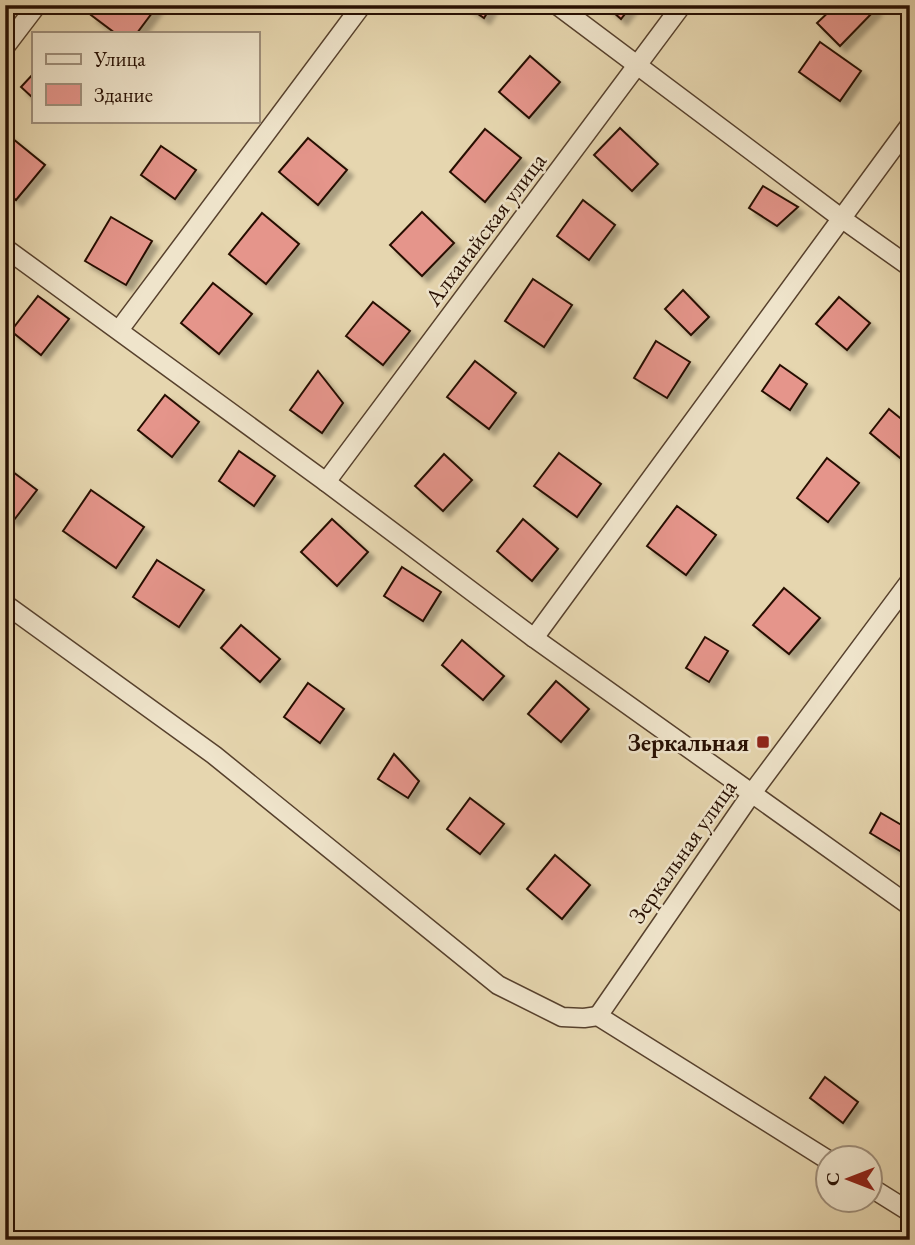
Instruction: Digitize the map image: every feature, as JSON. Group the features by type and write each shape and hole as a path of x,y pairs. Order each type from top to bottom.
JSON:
{"street":[{"path":"5,47 37,5"},
{"path":"119,330 362,5"},
{"path":"557,5 910,267"},
{"name":"Алханайская улица","path":"326,482 682,5"},
{"path":"534,638 910,125"},
{"path":"5,248 326,482 534,638 910,906"},
{"name":"Зеркальная улица","path":"598,1016 752,793 910,581"},
{"path":"5,604 214,755 498,985 562,1017 598,1016 814,1151"},
{"path":"884,1196 910,1212"}],"building":[{"path":"99,5 158,5 138,32 114,32 91,15"},
{"path":"465,5 492,5 484,18"},
{"path":"605,5 632,5 621,19"},
{"path":"836,5 872,5 876,9 840,46 817,23"},
{"path":"820,42 861,71 840,101 799,72"},
{"path":"530,56 560,82 529,118 499,92"},
{"path":"32,75 32,97 21,87"},
{"path":"620,128 658,164 632,191 594,155"},
{"path":"485,129 521,158 485,202 450,172"},
{"path":"7,134 45,165 16,200 5,191"},
{"path":"308,138 347,170 318,205 279,172"},
{"path":"161,146 196,170 175,199 141,175"},
{"path":"763,186 798,207 777,226 749,208"},
{"path":"583,200 615,225 589,260 557,236"},
{"path":"422,212 454,243 422,276 390,245"},
{"path":"262,213 299,244 266,284 229,254"},
{"path":"111,217 152,241 126,285 85,261"},
{"path":"533,279 572,305 544,347 505,321"},
{"path":"213,283 252,314 219,354 181,323"},
{"path":"683,290 709,317 691,335 665,309"},
{"path":"38,296 69,319 41,355 11,331"},
{"path":"839,297 870,323 847,350 816,324"},
{"path":"373,302 410,331 383,365 346,336"},
{"path":"656,341 690,362 667,398 634,378"},
{"path":"475,361 516,393 489,429 447,397"},
{"path":"780,365 807,384 790,410 762,391"},
{"path":"318,371 343,403 322,433 290,410"},
{"path":"165,395 199,422 172,457 138,430"},
{"path":"889,409 910,426 910,456 905,462 870,433"},
{"path":"239,451 275,476 254,506 219,481"},
{"path":"559,453 601,484 577,517 534,486"},
{"path":"444,454 472,480 443,511 415,486"},
{"path":"827,458 859,483 828,522 797,498"},
{"path":"5,466 37,490 14,520 5,514"},
{"path":"91,490 144,527 116,568 63,531"},
{"path":"677,506 716,535 686,575 647,546"},
{"path":"332,519 368,552 337,586 301,552"},
{"path":"523,519 558,549 532,581 497,551"},
{"path":"157,560 204,590 179,627 133,597"},
{"path":"402,567 441,592 423,621 384,596"},
{"path":"784,588 820,618 789,654 753,625"},
{"path":"241,625 280,659 260,682 221,648"},
{"path":"705,637 728,651 709,682 686,668"},
{"path":"462,640 504,676 483,700 442,665"},
{"path":"556,681 589,709 561,742 528,714"},
{"path":"308,683 344,709 320,743 284,717"},
{"path":"394,754 419,781 408,798 378,779"},
{"path":"470,798 504,824 480,854 447,829"},
{"path":"881,813 910,830 910,857 870,833"},
{"path":"555,855 590,885 562,919 527,889"},
{"path":"825,1077 858,1102 843,1123 810,1098"}],"place":[{"name":"Зеркальная","path":"763,742"}]}
